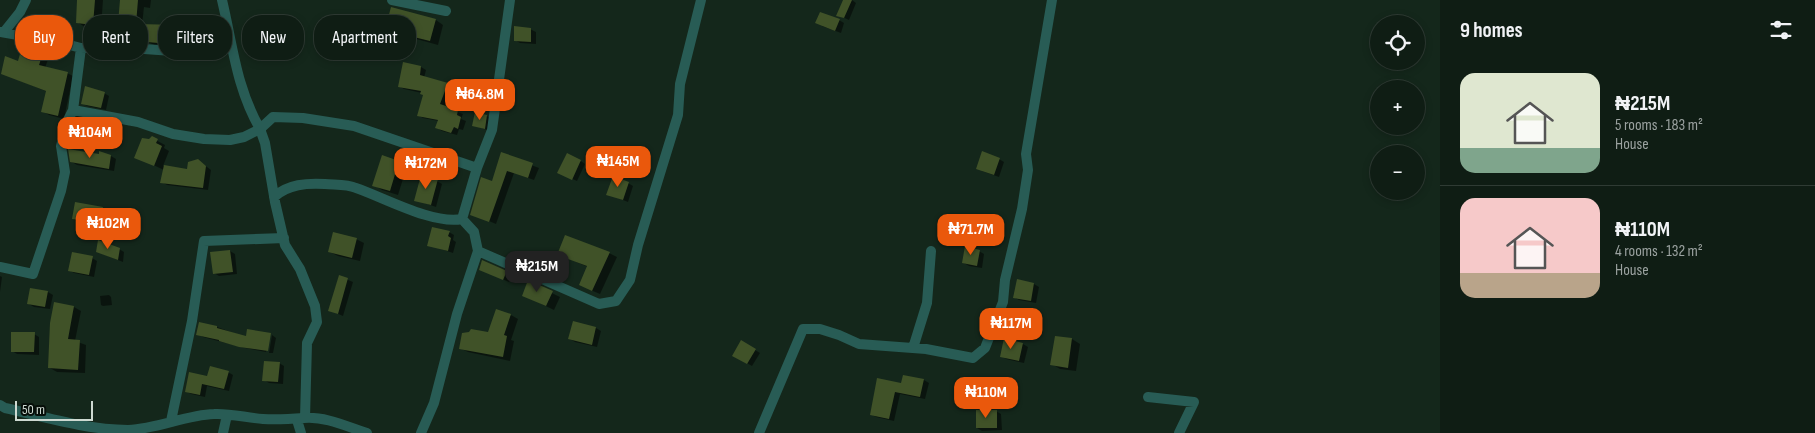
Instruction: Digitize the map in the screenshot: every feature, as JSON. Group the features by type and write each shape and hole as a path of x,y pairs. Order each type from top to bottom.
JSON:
{"street":[{"path":"2,32 20,12 26,0"},
{"path":"222,0 241,88 265,143 274,197 285,244 300,269 315,306 317,322 307,344 301,433"},
{"path":"392,0 446,12"},
{"path":"462,219 477,168 492,130 510,0"},
{"path":"478,251 599,304 616,301 630,280 638,245 678,115 680,84 701,0"},
{"path":"759,433 803,329 826,331 859,344 913,348 973,358 985,348 1003,302 1005,280 1022,209 1028,170 1026,154 1052,0"},
{"path":"2,32 81,48 116,47 158,50"},
{"path":"0,267 33,274 65,172 61,146 68,120 73,110 81,48"},
{"path":"73,110 138,122 173,134 230,140 244,137 260,130 273,117 303,118 354,126 477,168"},
{"path":"274,197 282,190 304,184 353,186 421,213 452,221 462,219"},
{"path":"421,433 434,403 457,314 478,251 474,232 462,219"},
{"path":"172,421 192,321 204,241 284,238"},
{"path":"913,348 927,303 931,251"},
{"path":"1148,397 1194,402 1179,433"},
{"path":"0,405 68,422 129,430 214,414 262,419 301,419 338,424 367,433"},
{"path":"224,433 227,415"},
{"path":"65,433 68,422"}],"building":[{"path":"77,0 95,0 94,15 83,15 83,24 76,23"},
{"path":"120,0 138,0 137,15 119,15"},
{"path":"843,0 852,0 844,18 836,16"},
{"path":"391,7 436,19 430,41 416,38 416,15 389,15"},
{"path":"820,12 840,19 835,31 815,23"},
{"path":"148,24 158,24 158,43 148,42"},
{"path":"514,26 531,28 531,42 514,41"},
{"path":"5,56 18,61 41,60 39,65 68,72 58,116 41,112 46,91 1,74"},
{"path":"403,62 421,66 420,75 448,83 440,104 458,110 457,115 461,117 458,129 454,127 451,133 435,128 438,120 417,116 423,95 420,94 421,91 398,87"},
{"path":"85,86 105,92 101,108 81,104"},
{"path":"475,112 487,115 485,129 472,126"},
{"path":"152,136 158,139 156,143 162,146 154,166 134,158 142,138 149,139"},
{"path":"68,149 99,154 99,151 111,155 109,169 70,162"},
{"path":"982,151 1000,158 994,175 976,169"},
{"path":"501,152 533,163 528,178 507,171 489,222 470,215 481,177 492,181"},
{"path":"567,153 581,160 572,180 557,173"},
{"path":"382,155 399,161 390,191 372,186"},
{"path":"198,159 206,166 203,188 160,183 164,165 187,169 188,162"},
{"path":"421,175 438,179 431,205 414,201"},
{"path":"613,176 629,182 623,200 606,195"},
{"path":"75,202 103,207 100,224 72,219"},
{"path":"432,227 450,231 448,236 451,238 448,251 427,246"},
{"path":"333,232 357,238 352,258 328,252"},
{"path":"565,235 610,252 592,291 579,285 587,266 557,255"},
{"path":"98,240 120,248 118,260 96,252"},
{"path":"965,246 980,250 977,266 962,263"},
{"path":"230,250 233,272 213,274 210,252"},
{"path":"72,252 93,256 89,275 68,271"},
{"path":"482,260 507,271 503,280 479,270"},
{"path":"339,275 348,278 338,314 328,311"},
{"path":"1017,279 1034,283 1031,301 1013,298"},
{"path":"528,280 553,291 546,306 522,296"},
{"path":"30,288 48,291 45,307 27,304"},
{"path":"54,302 74,306 68,339 80,340 78,370 48,368 50,323"},
{"path":"496,309 511,314 504,335 507,336 503,357 459,349 462,333 469,332 471,329 488,332"},
{"path":"573,321 596,327 592,345 568,339"},
{"path":"199,322 246,336 247,329 271,333 268,351 239,347 196,335"},
{"path":"11,332 35,332 34,352 11,352"},
{"path":"1055,336 1072,338 1068,368 1050,365"},
{"path":"1004,338 1023,343 1019,361 1000,357"},
{"path":"741,340 756,349 747,364 732,356"},
{"path":"264,361 280,362 278,382 262,381"},
{"path":"210,366 229,371 224,389 202,384 200,395 185,392 189,372 207,376"},
{"path":"903,375 924,379 920,397 895,392 889,419 870,415 877,378 901,383"},
{"path":"976,410 997,410 997,428 976,428"}]}
